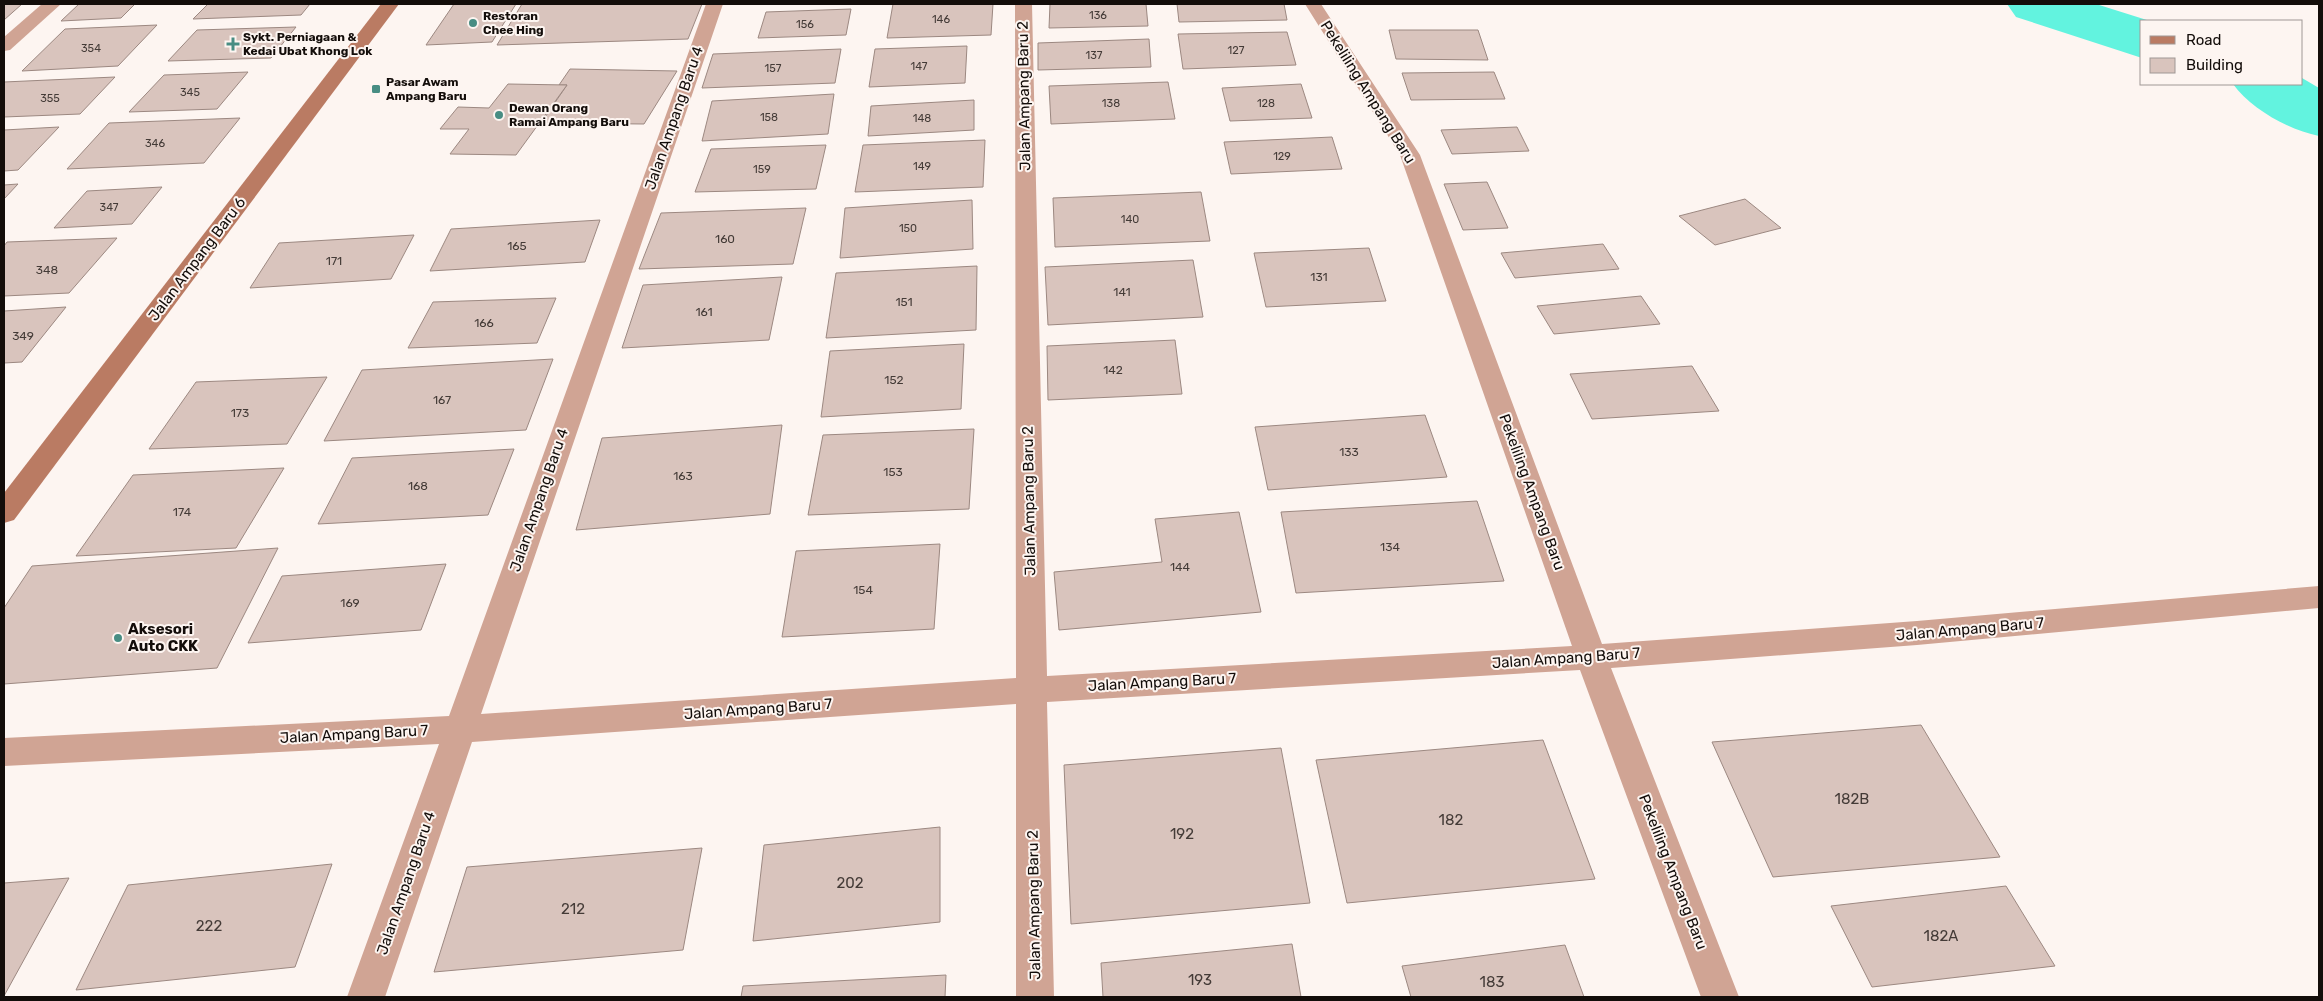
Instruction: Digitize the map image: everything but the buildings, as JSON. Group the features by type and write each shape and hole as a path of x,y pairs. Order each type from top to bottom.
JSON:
{"main road":[{"name":"Jalan Ampang Baru 6","path":"4,513 390,4"}],"street":[{"path":"4,46 52,4"},
{"name":"Jalan Ampang Baru 4","path":"366,997 714,4"},
{"name":"Jalan Ampang Baru 2","path":"1023,4 1035,997"},
{"name":"Pekeliling Ampang Baru","path":"1313,4 1410,155 1591,657 1720,997"},
{"name":"Jalan Ampang Baru 7","path":"4,752 459,728 1031,690 1591,657 1917,633 2319,597"}],"waterway":[{"path":"2037,4 2140,38"},
{"path":"2268,85 2319,116"}],"place":[{"name":"Restoran Chee Hing","path":"473,23"},
{"name":"Sykt. Perniagaan & Kedai Ubat Khong Lok","path":"233,44"},
{"name":"Pasar Awam Ampang Baru","path":"376,89"},
{"name":"Dewan Orang Ramai Ampang Baru","path":"499,115"},
{"name":"Aksesori Auto CKK","path":"118,638"}]}
